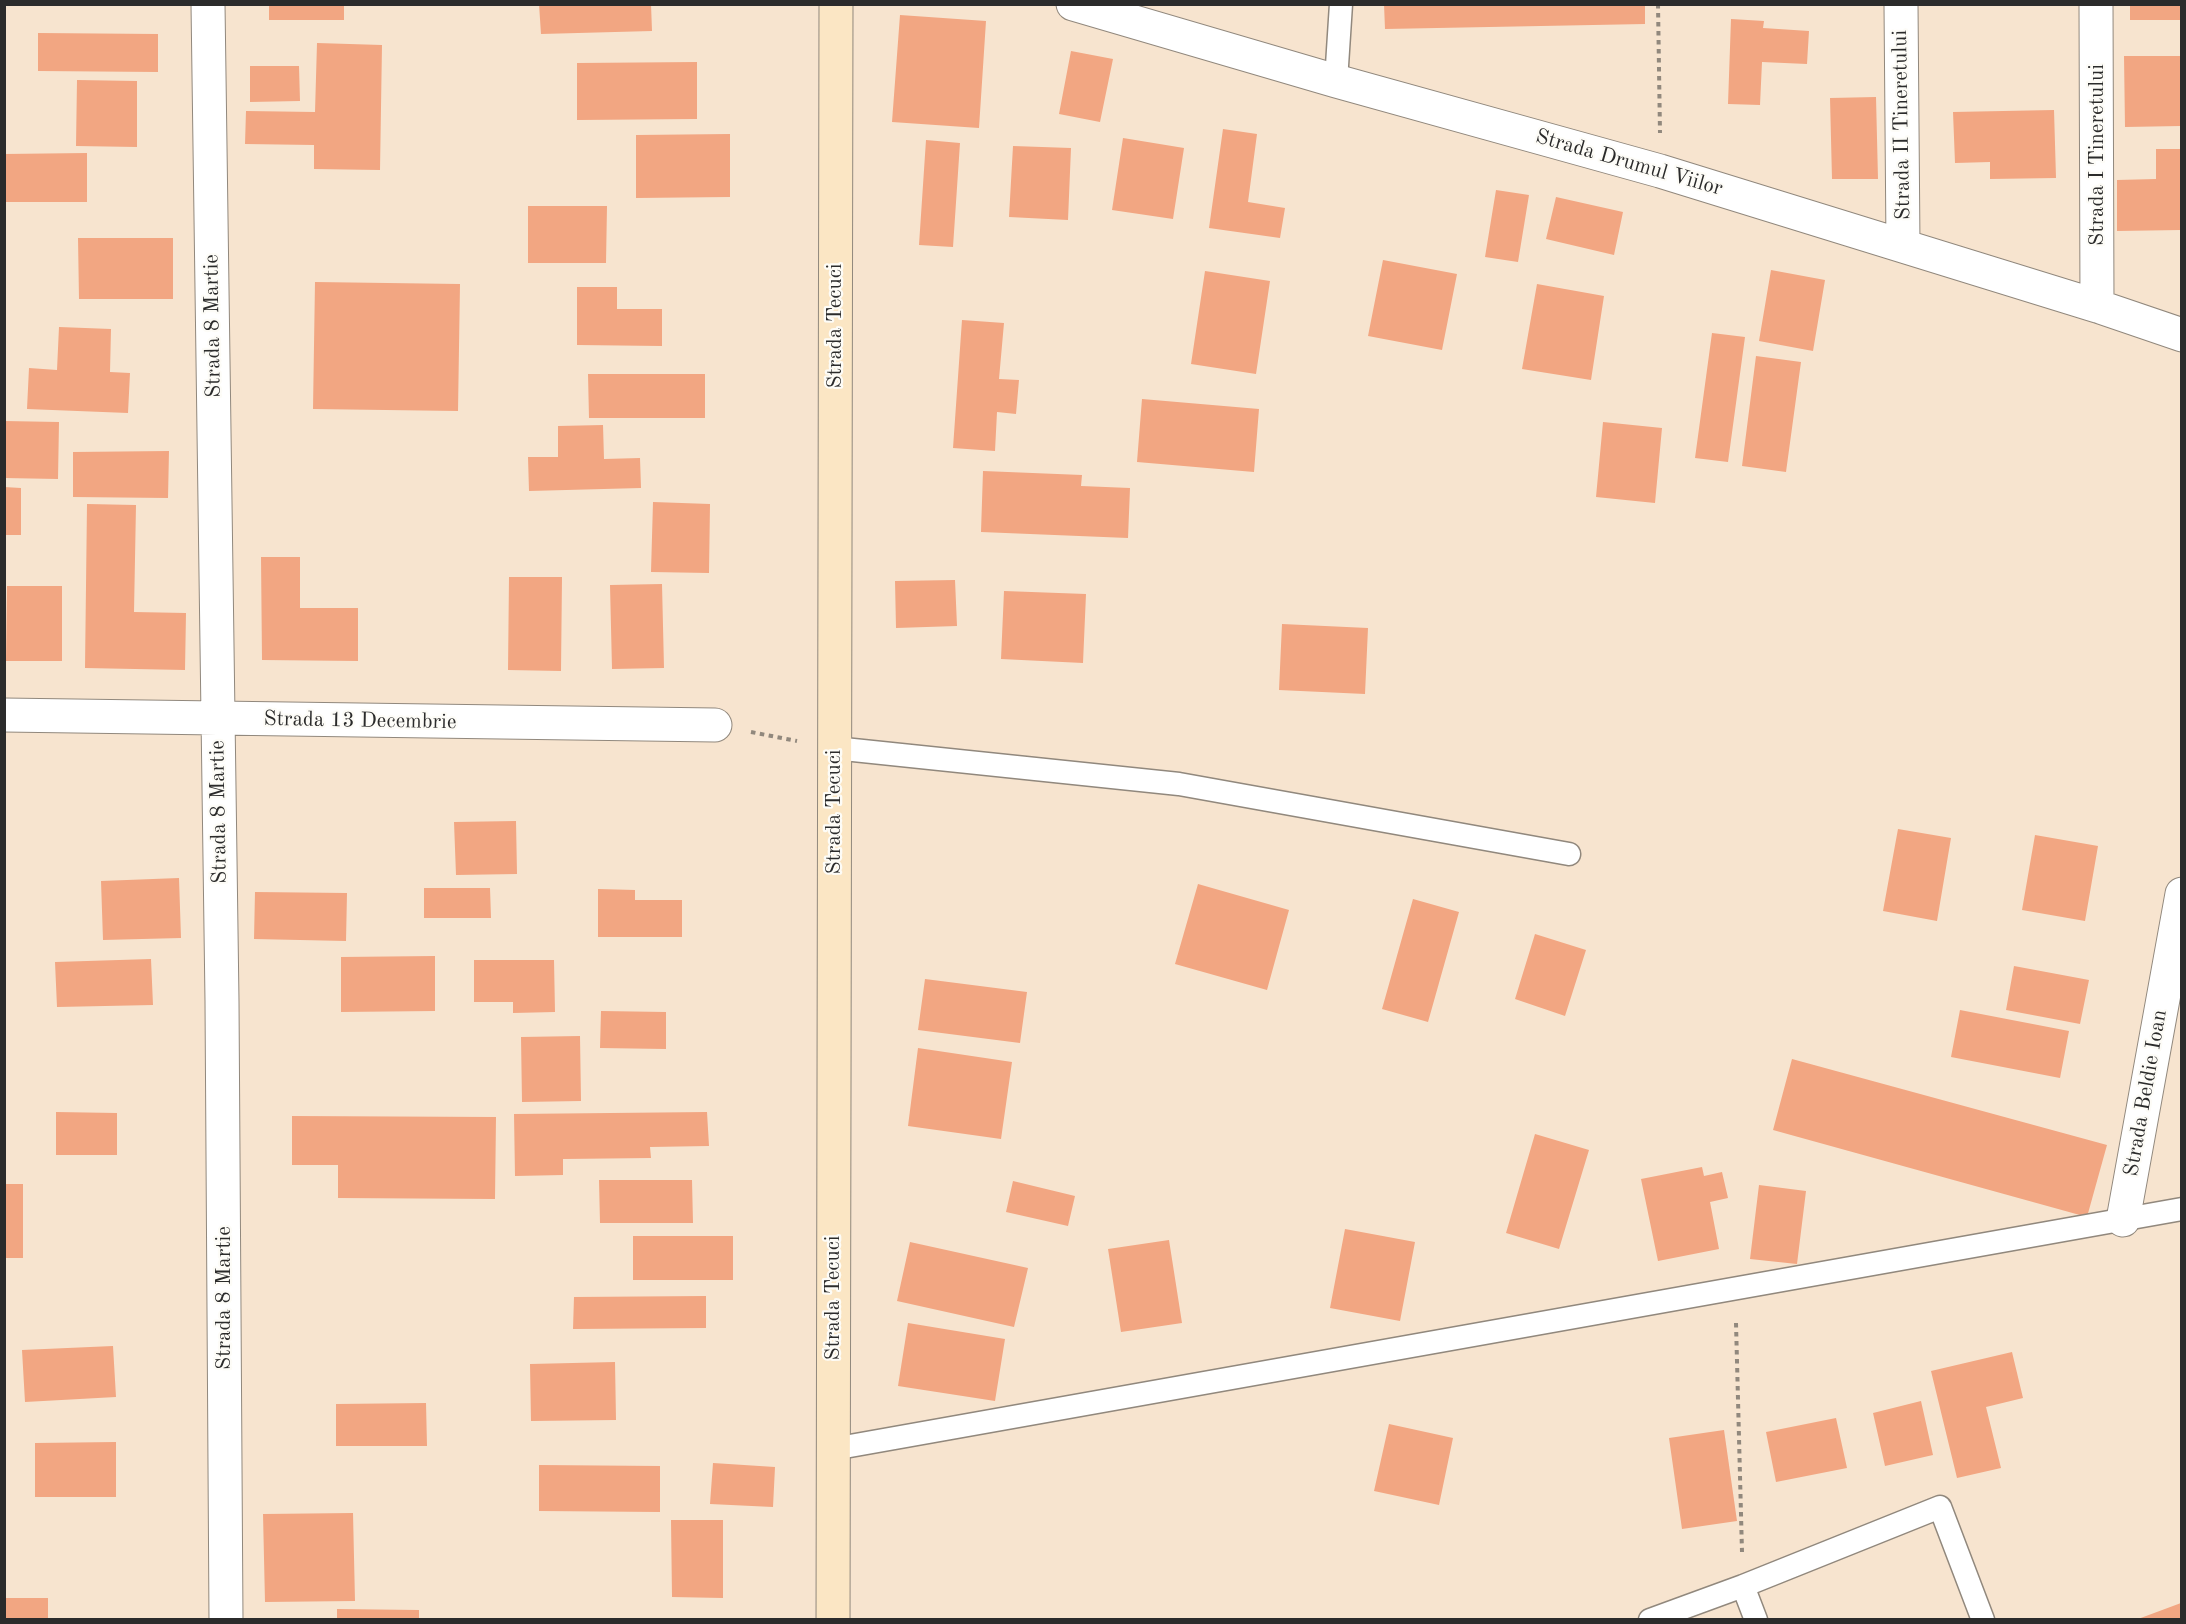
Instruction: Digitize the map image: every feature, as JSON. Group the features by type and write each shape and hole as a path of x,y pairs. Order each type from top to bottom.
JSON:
{"main road":[{"name":"Strada Tecuci","path":"833,1620 836,4"}],"street":[{"name":"Strada 8 Martie","path":"208,4 222,1001 226,1620"},
{"name":"Strada Drumul Viilor","path":"1073,4 1336,81 1660,171 2097,306 2181,335"},
{"name":"Strada II Tineretului","path":"1901,4 1903,246"},
{"name":"Strada I Tineretului","path":"2096,4 2097,306"},
{"name":"Strada 13 Decembrie","path":"4,715 218,720 715,725"},
{"name":"Strada Beldie Ioan","path":"2123,1220 2181,894"}],"lane":[{"path":"1336,81 1341,4"},
{"path":"834,748 1179,784 1569,854"},
{"path":"833,1449 2181,1209"},
{"path":"1650,1620 1743,1586 1940,1507 1983,1620"},
{"path":"1743,1586 1756,1620"}],"path":[{"path":"1658,4 1660,171"},
{"path":"715,725 834,748"},
{"path":"1735,1289 1743,1586"}],"building":[{"path":"269,4 344,4 344,20 269,20"},
{"path":"539,4 651,4 652,31 541,34"},
{"path":"1384,4 1645,4 1645,24 1385,29"},
{"path":"2130,4 2181,4 2181,20 2130,20"},
{"path":"900,15 986,21 979,128 892,122"},
{"path":"1731,19 1764,21 1763,28 1809,31 1807,64 1762,62 1760,105 1728,104"},
{"path":"38,33 158,34 158,72 38,71"},
{"path":"317,43 382,45 380,170 314,169 314,145 245,144 246,111 315,112"},
{"path":"1071,51 1113,59 1100,122 1059,114"},
{"path":"2124,56 2181,56 2181,126 2125,127"},
{"path":"697,62 697,119 577,120 577,63"},
{"path":"250,66 299,66 300,101 250,102"},
{"path":"77,80 137,81 137,147 76,146"},
{"path":"1876,97 1878,179 1832,179 1830,98"},
{"path":"2054,110 2056,178 1990,179 1990,162 1955,163 1953,112"},
{"path":"1223,129 1257,134 1248,202 1285,208 1280,238 1209,228"},
{"path":"730,134 730,197 636,198 636,135"},
{"path":"1123,138 1184,148 1173,219 1112,210"},
{"path":"926,140 960,143 953,247 919,245"},
{"path":"1013,146 1071,148 1068,220 1009,217"},
{"path":"2156,149 2181,149 2181,230 2117,231 2117,180 2156,179"},
{"path":"87,153 87,202 4,202 4,154"},
{"path":"1496,190 1529,195 1518,262 1485,257"},
{"path":"1556,197 1623,212 1614,255 1546,239"},
{"path":"528,206 607,206 606,263 528,263"},
{"path":"78,238 173,238 173,299 79,299"},
{"path":"1383,260 1457,274 1442,350 1368,336"},
{"path":"1771,270 1825,280 1813,351 1759,341"},
{"path":"1205,271 1270,281 1256,374 1191,364"},
{"path":"315,282 460,284 458,411 313,409"},
{"path":"1537,284 1604,296 1591,380 1522,369"},
{"path":"577,287 617,287 617,309 662,309 662,346 577,345"},
{"path":"962,320 1004,323 999,379 1019,380 1016,414 997,412 995,451 953,448"},
{"path":"59,327 111,329 110,372 130,373 128,413 27,409 29,368 57,370"},
{"path":"1712,333 1745,337 1728,462 1695,458"},
{"path":"1756,356 1801,362 1786,472 1742,466"},
{"path":"588,374 705,374 705,418 589,418"},
{"path":"1142,399 1259,409 1254,472 1137,462"},
{"path":"4,421 59,422 58,479 4,478"},
{"path":"1603,422 1662,428 1655,503 1596,497"},
{"path":"603,425 604,459 640,458 641,488 529,491 528,457 558,457 558,426"},
{"path":"169,451 168,498 73,497 73,452"},
{"path":"983,471 1082,475 1081,486 1130,488 1128,538 981,532"},
{"path":"4,487 21,488 21,535 4,535"},
{"path":"653,502 710,504 709,573 651,572"},
{"path":"87,504 136,505 134,612 186,613 185,670 85,668"},
{"path":"261,557 300,557 300,608 358,608 358,661 262,660"},
{"path":"509,577 562,577 561,671 508,670"},
{"path":"955,580 957,626 896,628 895,581"},
{"path":"662,584 664,668 612,669 610,585"},
{"path":"7,586 62,586 62,661 6,661"},
{"path":"1004,591 1086,594 1083,663 1001,659"},
{"path":"1282,624 1368,628 1365,694 1279,690"},
{"path":"516,821 517,874 456,875 454,822"},
{"path":"1898,829 1951,838 1937,921 1883,911"},
{"path":"2035,835 2098,846 2085,921 2022,910"},
{"path":"179,878 181,938 103,940 101,881"},
{"path":"1198,884 1289,910 1267,990 1175,964"},
{"path":"424,888 490,888 491,918 424,918"},
{"path":"598,889 635,890 635,900 682,900 682,937 598,937"},
{"path":"255,892 347,893 346,941 254,939"},
{"path":"1413,899 1459,912 1428,1022 1382,1009"},
{"path":"1535,934 1586,950 1565,1016 1515,999"},
{"path":"435,956 435,1011 341,1012 341,957"},
{"path":"151,959 153,1005 57,1007 55,962"},
{"path":"474,960 554,960 555,1012 513,1013 513,1002 474,1002"},
{"path":"2014,966 2089,980 2080,1024 2006,1010"},
{"path":"925,979 1027,992 1020,1043 918,1030"},
{"path":"1960,1010 2069,1031 2060,1078 1951,1057"},
{"path":"601,1011 666,1012 666,1049 600,1048"},
{"path":"580,1036 581,1101 522,1102 521,1037"},
{"path":"918,1048 1012,1062 1001,1139 908,1126"},
{"path":"1792,1059 2107,1145 2087,1217 1773,1130"},
{"path":"56,1112 117,1113 117,1155 56,1155"},
{"path":"707,1112 709,1146 650,1147 651,1158 563,1159 563,1175 515,1176 514,1114"},
{"path":"292,1116 496,1117 495,1199 338,1198 338,1165 292,1165"},
{"path":"1535,1134 1589,1150 1559,1249 1506,1233"},
{"path":"1702,1167 1704,1176 1722,1172 1728,1198 1710,1202 1719,1249 1658,1261 1641,1179"},
{"path":"599,1180 692,1180 693,1223 600,1223"},
{"path":"1013,1181 1075,1196 1068,1226 1006,1212"},
{"path":"4,1184 23,1184 23,1258 4,1258"},
{"path":"1759,1185 1806,1191 1797,1264 1750,1259"},
{"path":"1345,1229 1415,1242 1400,1321 1330,1308"},
{"path":"633,1236 733,1236 733,1280 633,1280"},
{"path":"1169,1240 1182,1323 1121,1332 1108,1249"},
{"path":"910,1242 1028,1268 1014,1327 897,1301"},
{"path":"706,1296 706,1328 573,1329 574,1297"},
{"path":"908,1323 1005,1339 995,1401 898,1386"},
{"path":"113,1346 116,1397 25,1402 22,1350"},
{"path":"2012,1352 2023,1398 1986,1407 2001,1468 1957,1478 1931,1371"},
{"path":"615,1362 616,1420 531,1421 530,1364"},
{"path":"1921,1401 1933,1455 1885,1466 1873,1413"},
{"path":"426,1403 427,1446 336,1446 336,1404"},
{"path":"1836,1418 1847,1468 1776,1482 1766,1432"},
{"path":"1389,1424 1453,1438 1439,1505 1374,1491"},
{"path":"1724,1430 1737,1521 1682,1529 1669,1438"},
{"path":"116,1442 116,1497 35,1497 35,1443"},
{"path":"713,1463 775,1467 773,1507 710,1504"},
{"path":"539,1465 660,1466 660,1512 539,1511"},
{"path":"353,1513 355,1601 265,1602 263,1514"},
{"path":"671,1520 723,1520 723,1598 672,1597"},
{"path":"4,1598 48,1598 48,1620 4,1620"},
{"path":"2181,1603 2181,1620 2138,1620 2138,1619"},
{"path":"337,1609 419,1610 419,1620 337,1620"}]}
